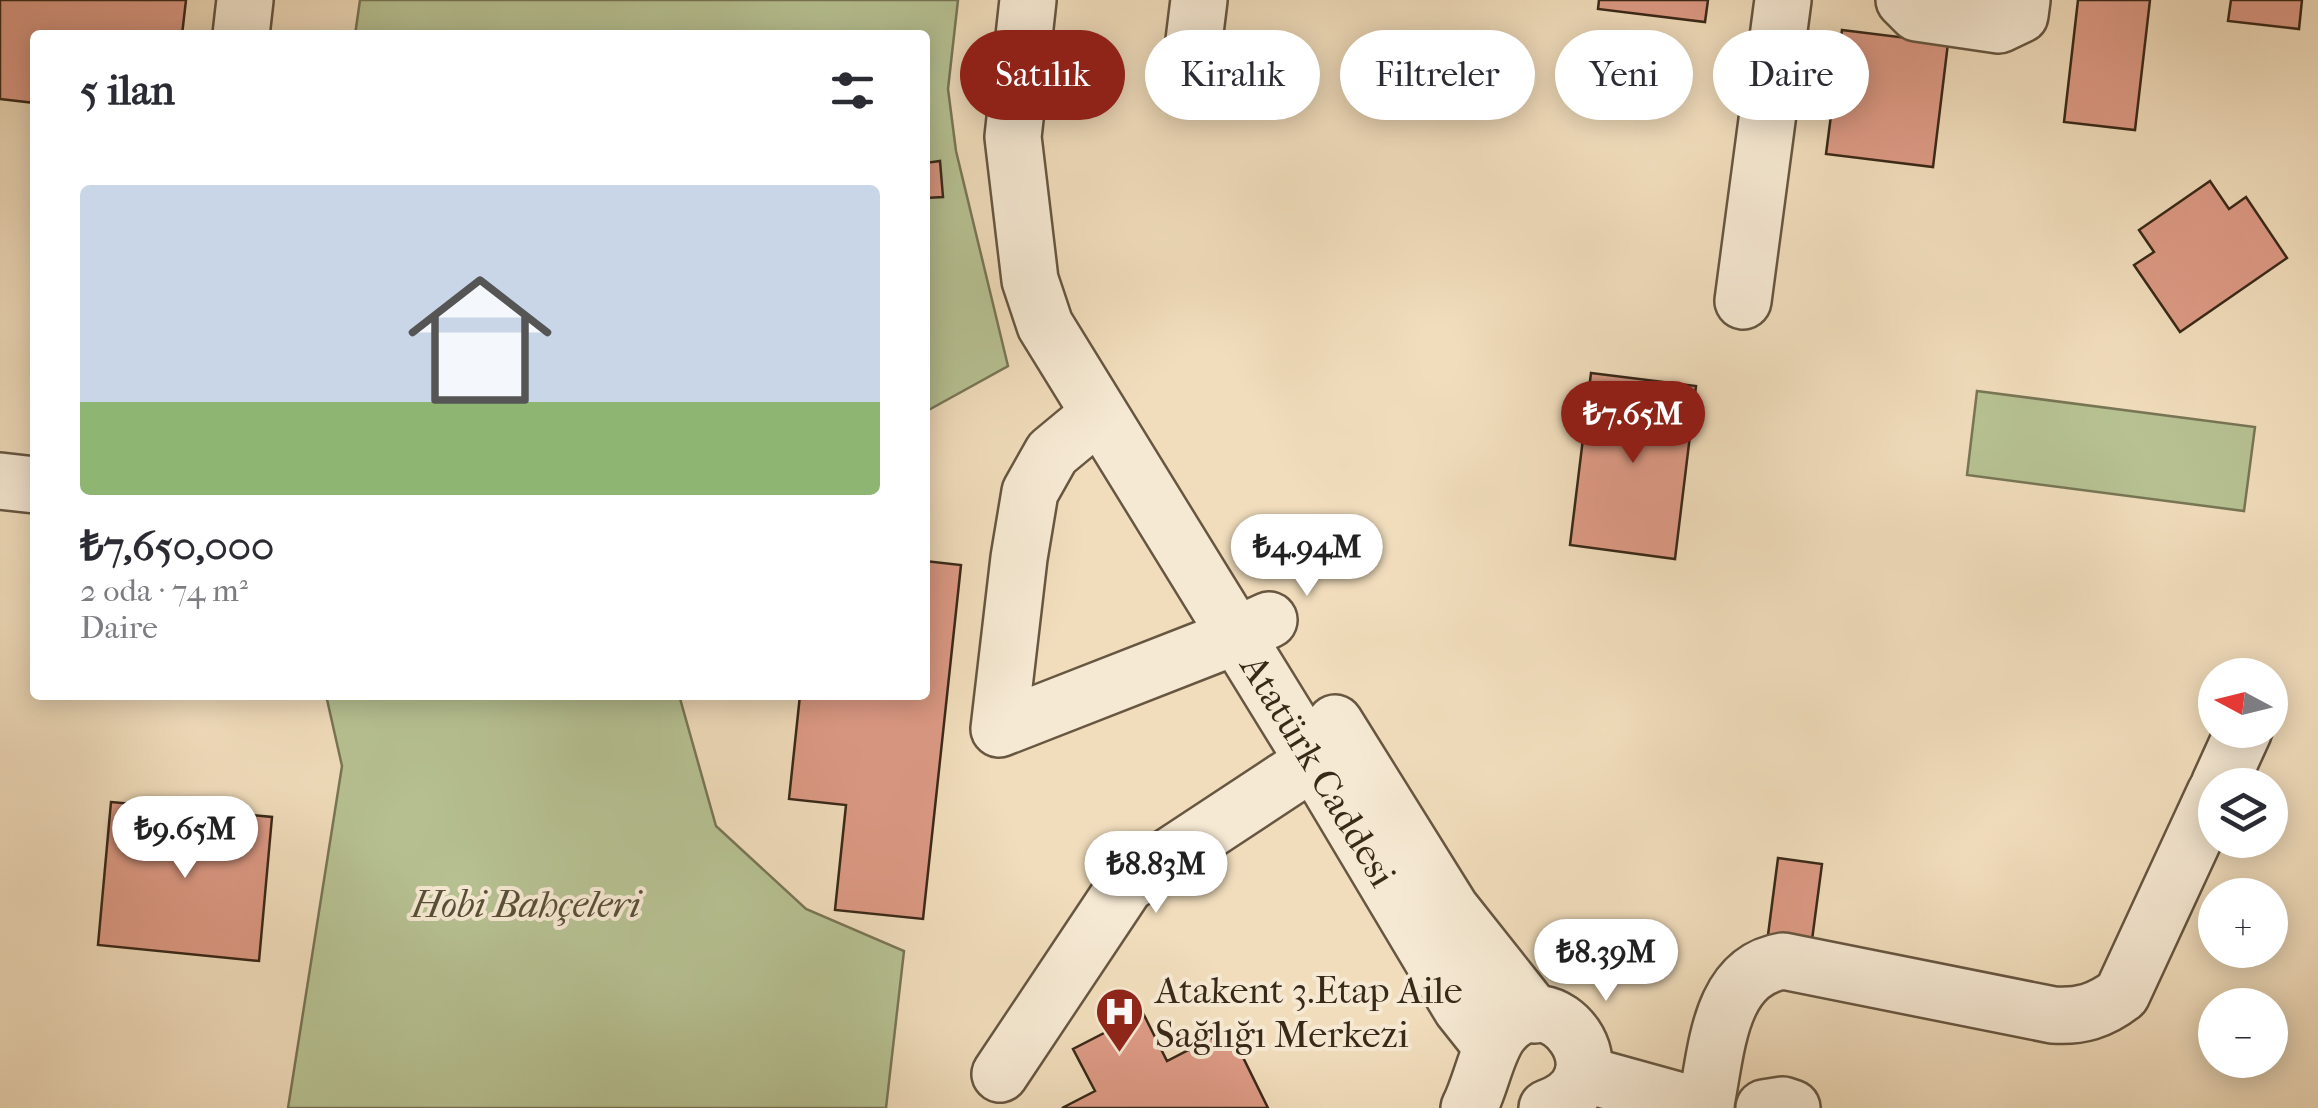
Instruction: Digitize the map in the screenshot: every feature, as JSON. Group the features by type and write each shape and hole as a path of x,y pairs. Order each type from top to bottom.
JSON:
{"street":[{"path":"243,30 246,0"},
{"name":"Atatürk Caddesi","path":"1028,0 1013,137 1030,280 1045,324 1099,414 1253,627"},
{"path":"1196,30 1200,0"},
{"path":"1744,300 1783,0"},
{"path":"1904,0 1917,13 1999,25 2020,15 2022,0"},
{"name":"Atatürk Caddesi","path":"1024,224 1253,627 1329,750 1461,1008 1483,1072 1510,1100 1529,1108"},
{"path":"1099,414 1052,454 1030,492 1018,558 999,729 1253,627"},
{"path":"0,481 30,485"},
{"path":"1000,1074 1126,885 1329,750"},
{"name":"Atatürk Caddesi","path":"1329,750 1450,910 1535,1014"},
{"path":"1483,1072 1508,1024 1535,1014 1552,1017 1575,1033 1582,1048 1565,1091 1706,1108 1729,1000 1747,975 1782,960 2053,1015 2072,1016 2108,1005 2122,994 2198,830"},
{"path":"1764,1108 1783,1104 1792,1108"}],"green space":[{"path":"360,0 958,0 948,89 956,151 1008,366 930,409 930,30 356,30"},
{"path":"1977,391 2255,427 2244,511 1967,475"},
{"name":"Hobi Bahçeleri","path":"327,700 680,700 716,826 806,909 904,951 886,1108 288,1108 342,766"}],"building":[{"path":"0,0 186,0 183,30 30,30 30,102 0,99"},
{"path":"1599,0 1708,0 1705,22 1598,9"},
{"path":"2078,0 2150,0 2135,130 2064,122"},
{"path":"2231,0 2302,0 2299,29 2228,21"},
{"path":"1869,33 1948,43 1933,167 1826,154 1830,120 1869,120"},
{"path":"940,161 943,197 930,198 930,162"},
{"path":"2210,181 2229,209 2246,197 2287,258 2180,332 2134,265 2154,252 2139,230"},
{"path":"1591,373 1696,386 1675,559 1570,545"},
{"path":"930,562 961,565 923,919 835,910 846,805 789,799 799,700 930,700"},
{"path":"111,802 272,817 259,961 98,945"},
{"path":"1778,858 1822,864 1812,940 1768,935"},
{"name":"Atakent 3.Etap Aile Sağlığı Merkezi","path":"1143,1013 1167,1061 1229,1029 1268,1108 1062,1108 1095,1091 1073,1049"}],"place":[{"name":"Atakent 3.Etap Aile Sağlığı Merkezi","path":"1120,1054"}]}
